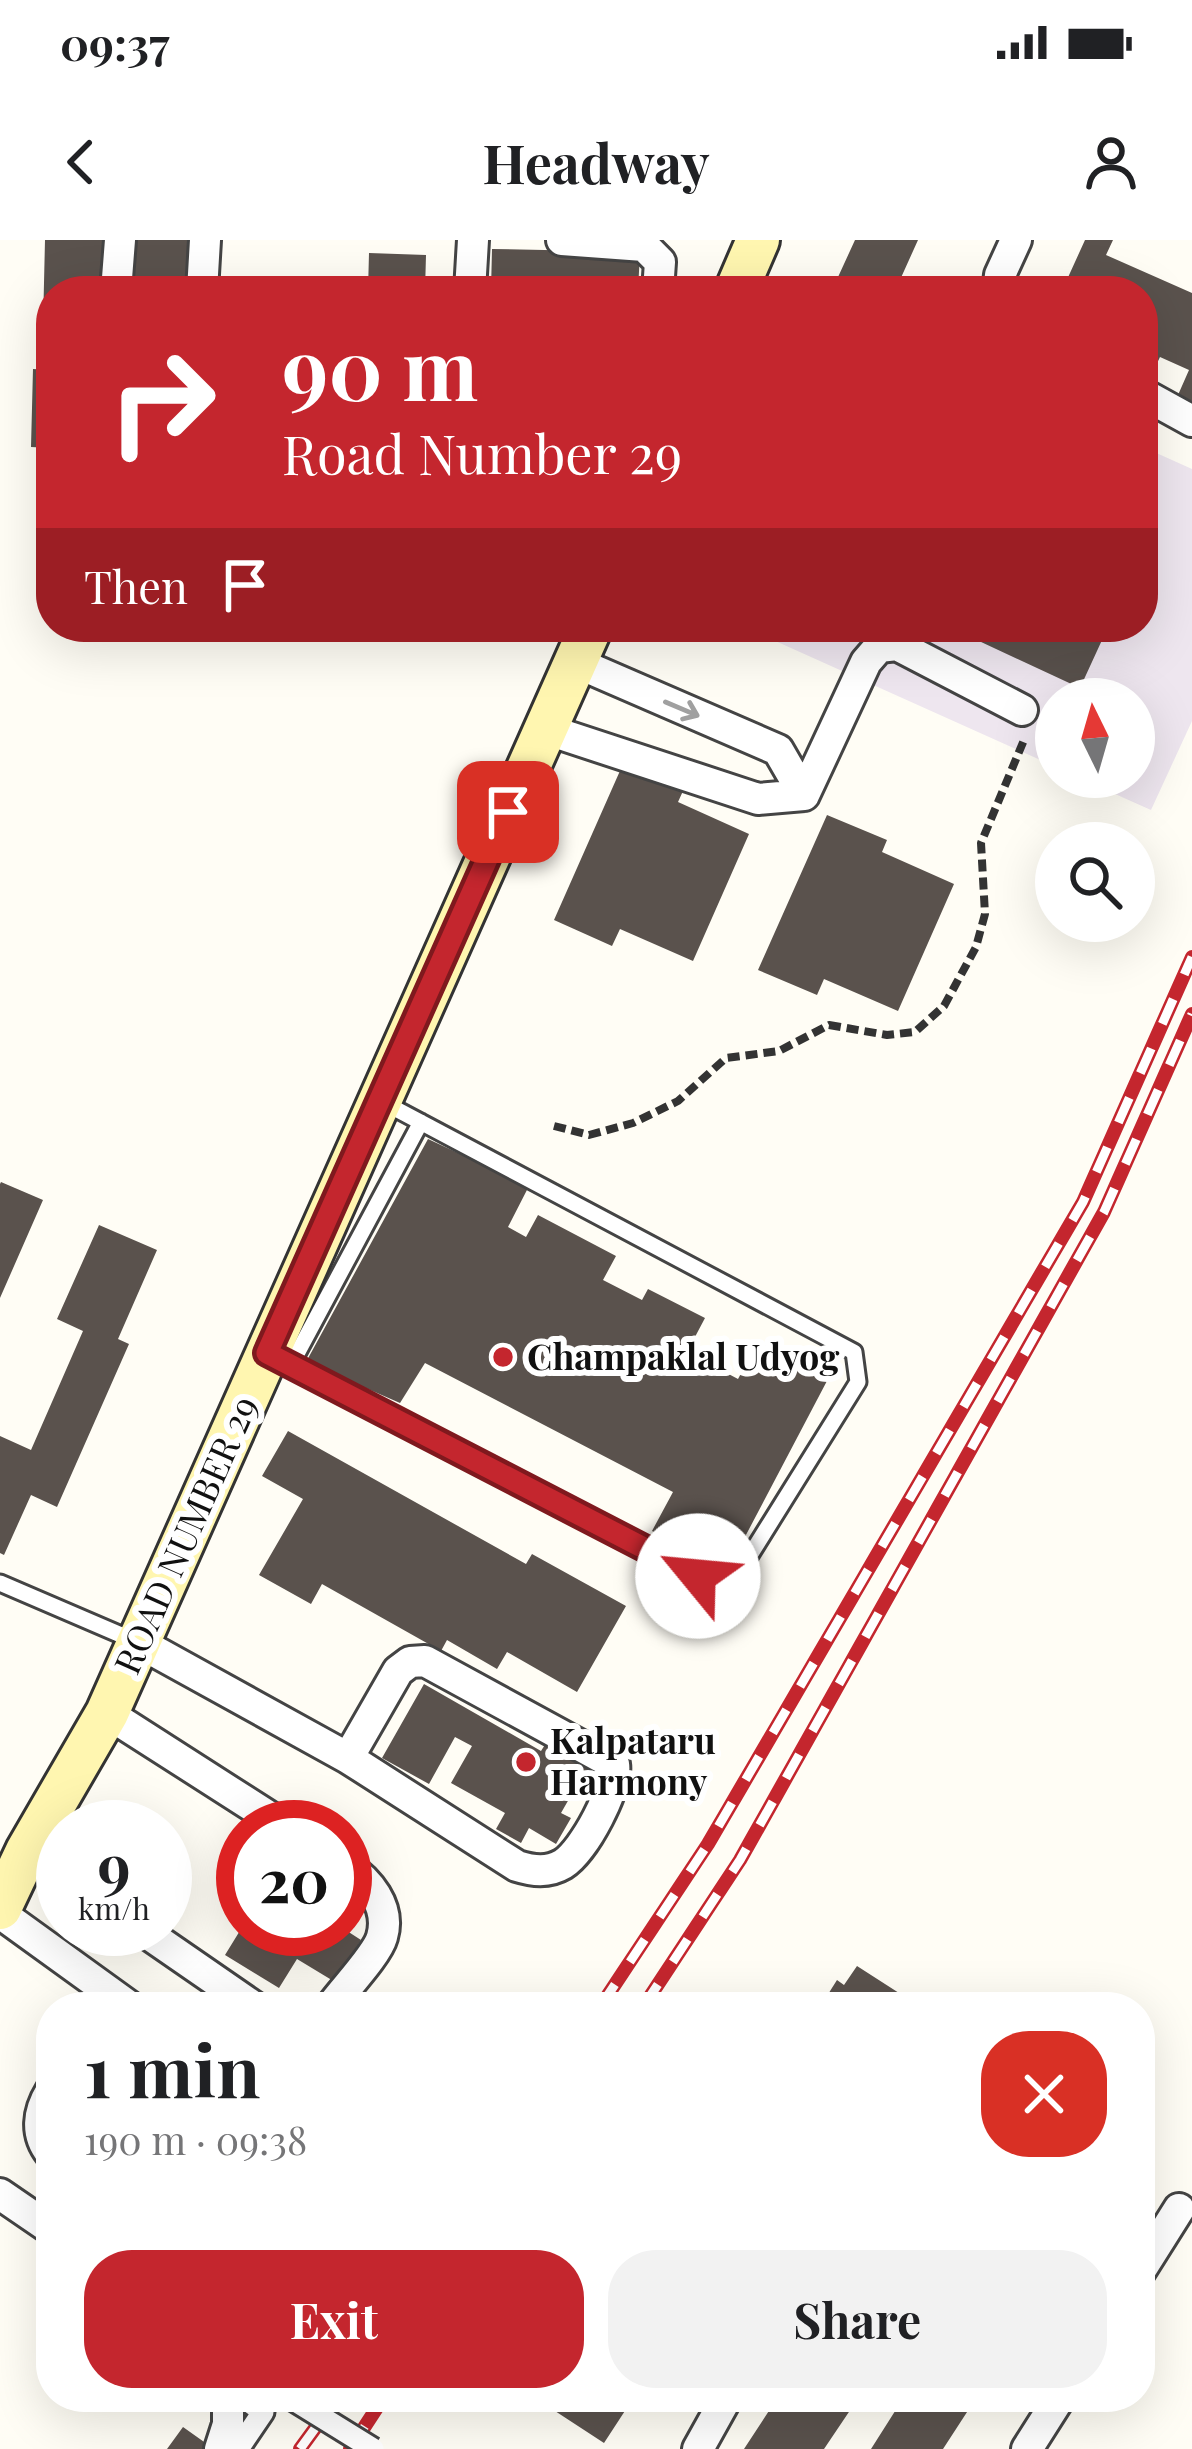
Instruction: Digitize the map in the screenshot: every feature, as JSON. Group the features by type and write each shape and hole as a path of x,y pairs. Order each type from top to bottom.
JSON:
{"main road":[{"path":"742,276 758,240"},
{"name":"ROAD NUMBER 29","path":"0,1910 27,1851 106,1713 279,1359 380,1100 583,642"}],"street":[{"path":"117,276 120,240"},
{"path":"203,276 205,240"},
{"path":"471,276 472,240"},
{"path":"562,240 656,246 659,276"},
{"path":"1000,276 1016,240"},
{"path":"1158,402 1192,421"},
{"path":"596,642 778,750 804,794"},
{"path":"804,794 866,662 879,647 897,645 1022,710"},
{"path":"545,729 758,799 804,794"},
{"path":"138,1642 348,1758 532,1871 569,1861 611,1794 616,1776 614,1764 424,1661 410,1662 398,1671 348,1758"},
{"path":"106,1713 243,1800"},
{"path":"27,1851 36,1857"},
{"path":"372,1887 382,1915 382,1938 372,1952"},
{"path":"0,1910 101,1992"},
{"path":"180,1956 232,1992"},
{"path":"342,1992 369,1956"},
{"path":"0,2194 36,2219"},
{"path":"1155,2247 1179,2209"},
{"path":"220,2449 228,2412"},
{"path":"238,2449 263,2412"},
{"path":"313,2412 373,2449"},
{"path":"698,2449 719,2412"},
{"path":"1027,2449 1050,2412"}],"lane":[{"path":"217,240 217,276"},
{"path":"380,1100 422,1122 854,1352 858,1382 734,1581 698,1576 279,1359 422,1122"},
{"path":"0,1583 138,1642"}],"path":[{"path":"554,1126 589,1135 633,1123 678,1101 726,1058 779,1051 829,1025 887,1035 915,1032 944,1006 976,947 985,914 981,843 1028,731 1022,710"}],"shaded area":[{"path":"1158,454 1192,469 1192,721 1151,810 1124,798 1155,798 1155,678 1035,678 1035,758 777,642 1158,642"}],"building":[{"path":"45,240 107,240 106,276 44,276"},
{"path":"126,240 189,240 188,265 199,266 198,276 124,276"},
{"path":"855,240 918,240 902,276 838,276"},
{"path":"1085,240 1113,240 1106,255 1154,276 1069,276"},
{"path":"492,249 640,252 639,276 491,276"},
{"path":"369,253 426,255 425,276 368,276"},
{"path":"1158,278 1192,293 1192,401 1178,395 1189,370 1160,357 1158,361"},
{"path":"33,369 36,447 31,447"},
{"path":"981,642 1101,642 1085,678 1059,678"},
{"path":"623,764 683,791 678,802 749,834 693,961 620,929 612,946 554,920"},
{"path":"827,815 887,840 882,852 954,884 898,1011 824,979 817,995 758,970"},
{"name":"Champaklal Udyog","path":"428,1139 529,1186 508,1227 526,1237 538,1215 616,1256 603,1280 642,1300 648,1289 705,1318 687,1352 738,1379 758,1342 828,1379 727,1571 652,1531 673,1492 425,1363 400,1403 306,1362"},
{"path":"0,1184 43,1200 0,1298"},
{"path":"99,1225 157,1250 118,1339 129,1344 57,1507 31,1495 4,1555 0,1553 0,1436 31,1450 83,1331 57,1319"},
{"path":"288,1431 526,1564 532,1554 626,1606 577,1692 507,1652 497,1669 447,1640 441,1651 322,1584 311,1604 259,1575 303,1499 262,1476"},
{"name":"Kalpataru Harmony","path":"424,1684 541,1751 548,1740 596,1767 584,1788 577,1785 561,1813 571,1818 556,1844 529,1828 521,1843 496,1829 505,1813 451,1783 472,1746 455,1737 429,1784 382,1758"},
{"path":"227,1956 351,1956 335,1982 297,1959 279,1988"},
{"path":"857,1966 897,1992 829,1992 837,1980 844,1985"},
{"path":"557,2412 624,2412 604,2443"},
{"path":"768,2412 849,2412 824,2449 744,2449"},
{"path":"894,2412 967,2412 943,2449 871,2449"},
{"path":"183,2427 214,2449 167,2449"}],"railway":[{"path":"610,1992 708,1844 1083,1202 1192,957"},
{"path":"653,1992 740,1860 1104,1212 1192,1014"},
{"path":"300,2449 327,2412"},
{"path":"350,2449 374,2412"}],"place":[{"name":"Champaklal Udyog","path":"503,1357"},
{"name":"Kalpataru Harmony","path":"526,1762"}],"route":[{"path":"508,812 267,1353 698,1576"}]}
